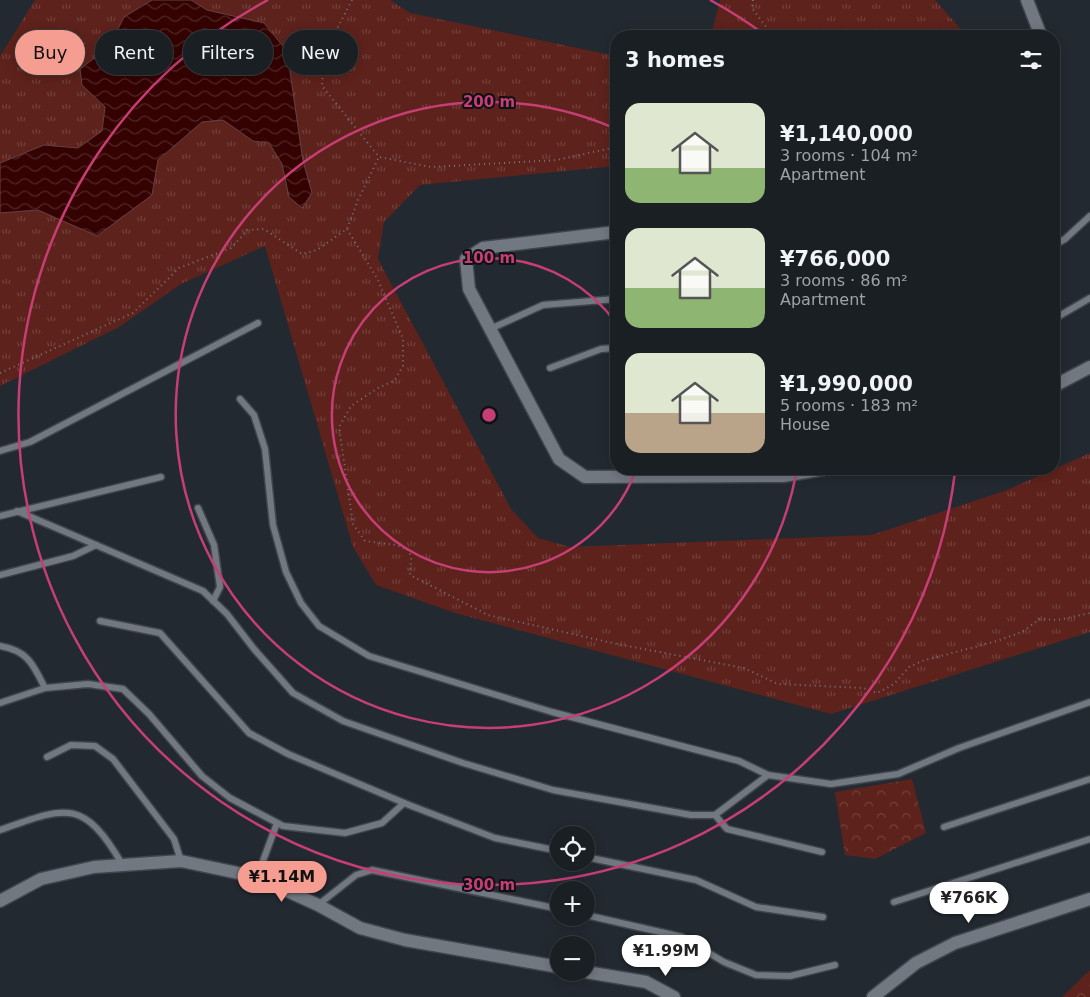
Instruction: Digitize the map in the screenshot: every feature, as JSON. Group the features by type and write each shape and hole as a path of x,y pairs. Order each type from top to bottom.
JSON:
{"street":[{"path":"1027,0 1039,30"},
{"path":"610,233 483,248 466,259 469,289 559,459 585,477 684,475"},
{"path":"1060,383 1090,367"},
{"path":"0,901 41,879 94,866 181,860 257,877 318,905 360,928 405,940 550,965"},
{"path":"873,997 916,963 955,943 1090,899"},
{"path":"595,974 646,982 674,997"}],"lane":[{"path":"1060,242 1090,216"},
{"path":"1060,316 1090,298"},
{"path":"490,329 543,305 610,299"},
{"path":"0,451 30,442 258,324"},
{"path":"550,368 601,349 610,348"},
{"path":"240,399 254,415 265,449 273,525 286,572 301,602 319,626 369,656 552,712 739,762 768,775 831,784 898,774 959,748 1090,702"},
{"path":"0,516 161,477"},
{"path":"198,508 214,545 220,587 213,601"},
{"path":"17,511 203,591 293,693 343,721 553,790 691,815 715,815 768,775"},
{"path":"0,575 73,556 96,545"},
{"path":"100,621 160,633 249,733 288,754 404,803 495,838 550,849"},
{"path":"0,646 16,649 31,662 45,688"},
{"path":"0,703 45,688 88,684 123,689 150,714 202,776 230,798 283,826 345,834 382,823 404,803"},
{"path":"47,757 71,745 96,746 113,759 174,839 181,860"},
{"path":"944,827 1090,779"},
{"path":"0,830 51,812 70,812 87,819 110,844 122,864"},
{"path":"715,815 727,829 822,852"},
{"path":"257,877 277,823"},
{"path":"894,902 1090,839"},
{"path":"595,859 696,880 756,907 823,917"},
{"path":"318,905 356,875 372,870 550,907"},
{"path":"595,917 682,937 724,962 756,974 790,976 835,965"}],"path":[{"path":"352,0 324,54 322,86 379,157 430,167 557,160 610,148"},
{"path":"753,0 752,8 768,30"},
{"path":"0,373 133,313 179,268 231,248 248,230 264,229 302,254 317,250 347,229 358,200 379,157"},
{"path":"347,229 378,280 402,339 403,366 394,381 378,388 351,406 339,427 353,524 365,541 396,545 409,550 411,559 410,575 488,615 617,644 744,668 778,684 863,688 877,693 894,684 909,667 922,661 997,641 1022,632 1040,620 1058,620 1090,613"}],"green space":[{"path":"35,0 390,0 410,13 610,55 610,167 420,185 384,222 378,259 511,509 538,538 570,547 872,535 1007,490 1041,475 1060,475 1060,466 1090,453 1090,632 831,714 455,613 376,585 353,547 265,246 181,284 119,327 0,386 0,56 15,32 15,75 85,75 85,30 16,30"},
{"path":"720,0 935,0 962,30 712,30"},
{"path":"912,779 926,833 875,859 845,855 835,792"},
{"path":"1090,970 1090,997 1062,997"}],"water":[{"path":"152,0 191,0 207,10 264,23 270,30 183,30 183,75 273,75 273,34 283,46 283,75 290,75 303,161 312,193 302,208 289,197 282,164 269,143 253,141 223,120 202,122 158,160 152,195 97,236 38,210 0,213 0,163 44,145 78,148 102,131 105,107 82,85 81,75 85,75 85,65 95,58 95,75 173,75 173,30 118,30 124,17"}]}
